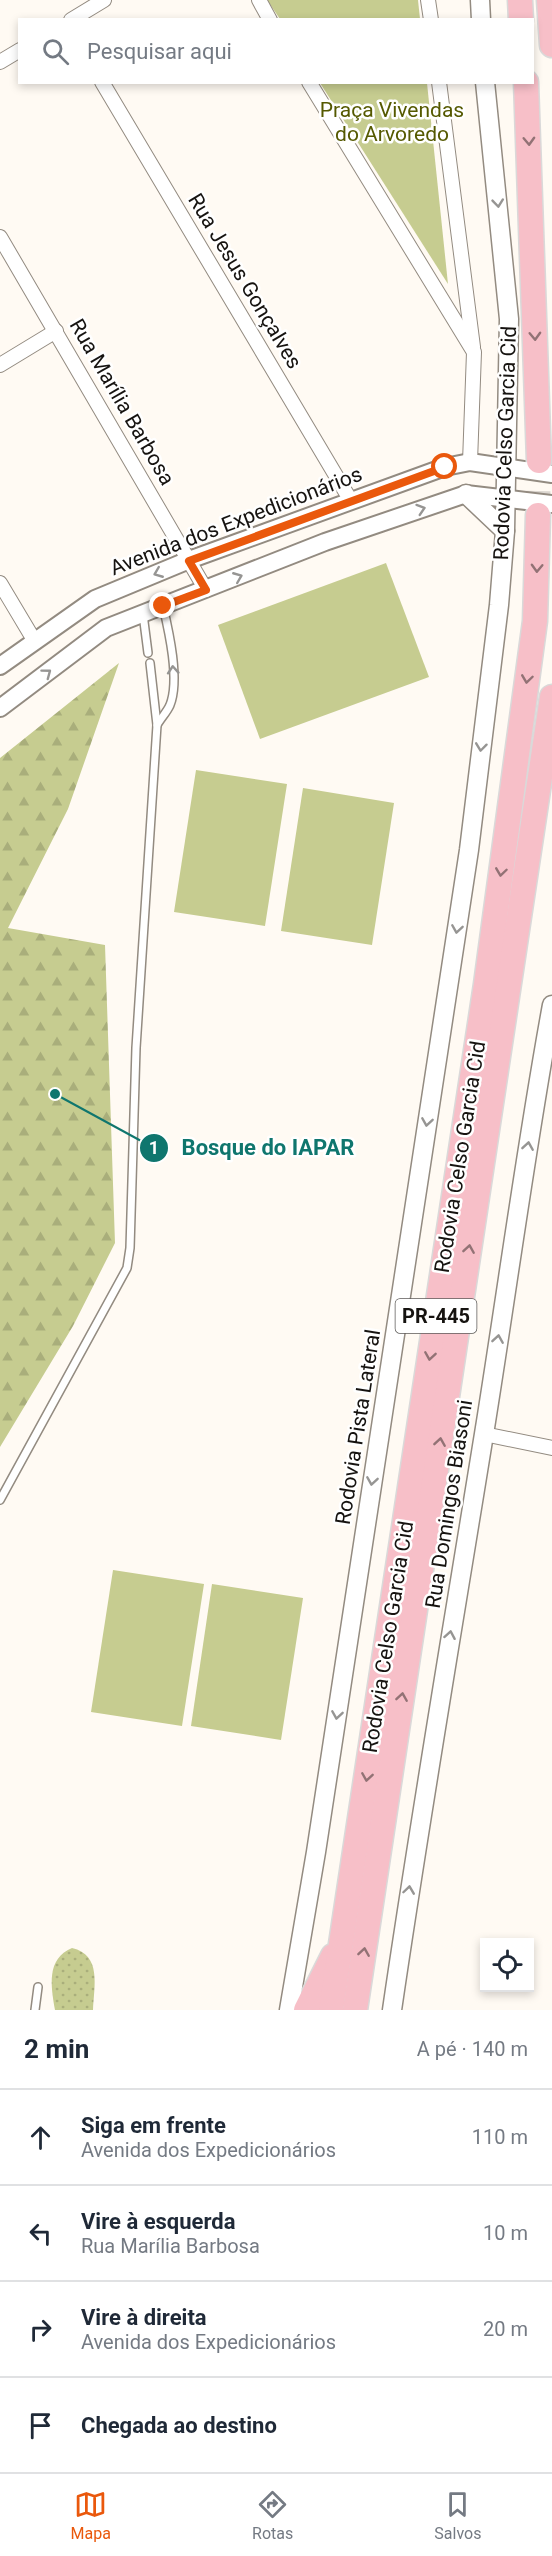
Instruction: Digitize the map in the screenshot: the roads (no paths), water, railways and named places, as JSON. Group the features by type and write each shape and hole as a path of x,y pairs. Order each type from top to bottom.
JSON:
{"highway":[{"path":"520,0 521,18"},
{"path":"549,0 552,45"},
{"name":"Rodovia Celso Garcia Cid","path":"526,84 545,468"},
{"name":"Rodovia Celso Garcia Cid","path":"331,2010 486,984 535,621 545,510"},
{"name":"Rodovia Celso Garcia Cid","path":"355,2010 552,697"},
{"path":"306,2010 343,1935"}],"main road":[{"path":"480,0 481,18"},
{"name":"Rodovia Celso Garcia Cid","path":"469,850 499,605 505,531 509,319 507,280 485,84"},
{"path":"466,494 505,531"},
{"name":"Rodovia Pista Lateral","path":"289,2010 316,1852 469,850"},
{"name":"Rua Domingos Biasoni","path":"392,2010 424,1788 484,1434 538,1080 552,1005"}],"street":[{"path":"74,18 104,0"},
{"path":"259,0 269,18"},
{"path":"428,0 431,18"},
{"path":"0,62 18,51"},
{"name":"Rua Jesus Gonçalves","path":"103,84 351,501"},
{"path":"310,84 474,352"},
{"path":"439,84 474,352 470,462"},
{"name":"Rua Marília Barbosa","path":"0,237 206,590"},
{"path":"0,365 56,331"},
{"name":"Avenida dos Expedicionários","path":"0,666 95,599 189,561 351,501 445,467 470,462 506,467 545,468"},
{"path":"0,708 106,628 325,542 466,494 505,499 545,510"},
{"path":"0,583 34,640"},
{"path":"484,1434 552,1448"}],"lane":[{"path":"157,725 170,705 174,686 163,606"},
{"path":"143,614 148,653"},
{"path":"0,1500 127,1268 130,1248 136,1048 157,725 150,663"},
{"path":"35,2010 38,1987"}],"tunnel":[{"path":"538,515 539,461"}],"place":[{"name":"Bosque do IAPAR","path":"55,1094"}],"park label":[{"name":"Praça Vivendas do Arvoredo","path":"392,122"}]}
